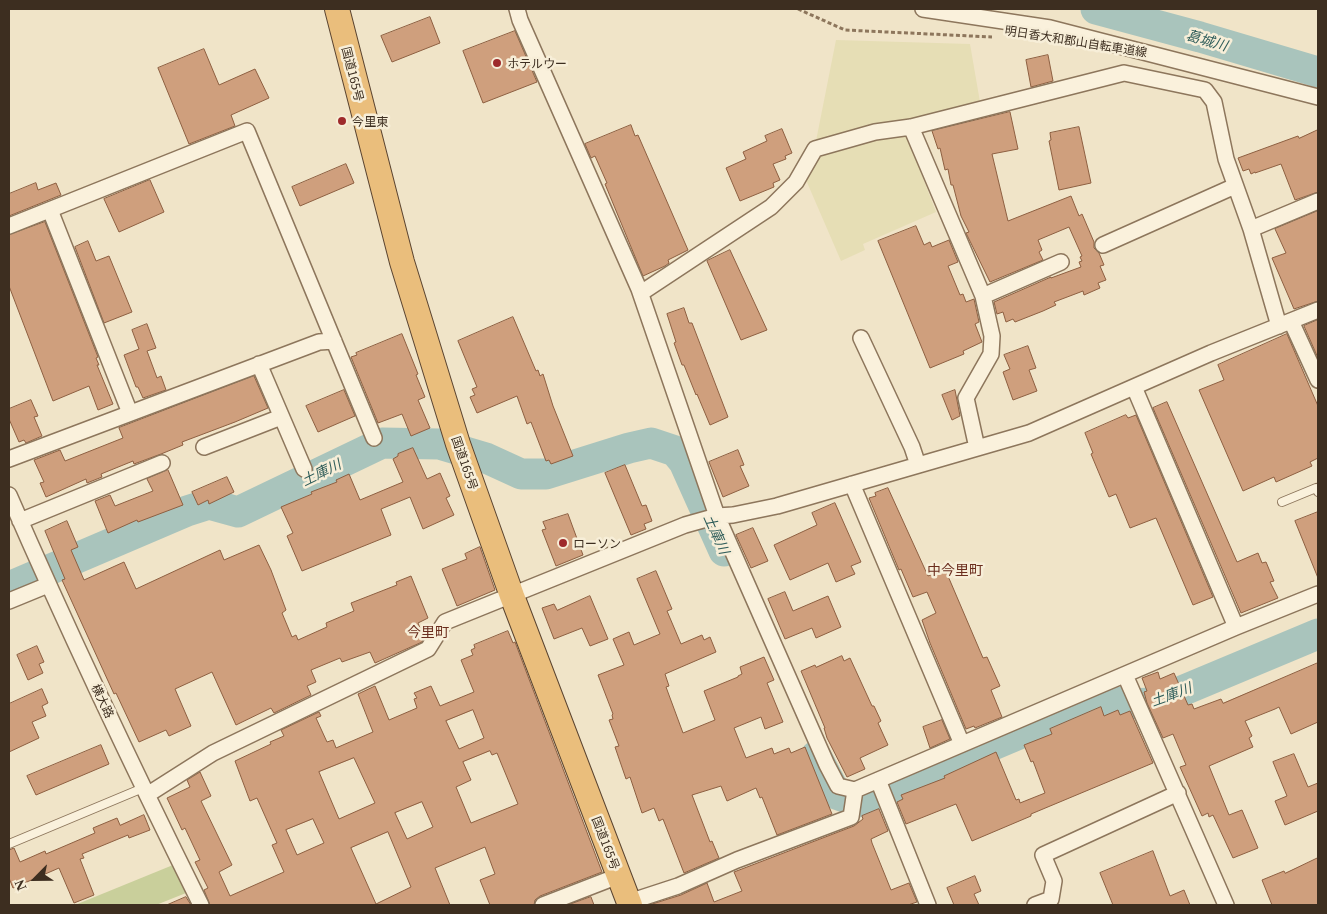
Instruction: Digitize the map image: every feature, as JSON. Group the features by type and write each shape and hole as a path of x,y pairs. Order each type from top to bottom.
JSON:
{"highway":[{"name":"国道165号","path":"336,9 402,262 462,454 512,596 630,904"}],"street":[{"path":"517,9 520,20 640,294 717,516 827,764 838,786 854,798"},
{"path":"923,9 1050,28 1318,97"},
{"path":"640,294 771,208 796,182 815,149 875,132 911,127 1124,74 1205,90 1214,102 1226,158 1285,324 1318,380"},
{"path":"911,127 982,296 992,336 991,354 966,398 977,448"},
{"path":"9,226 247,131 374,438"},
{"path":"1103,245 1235,186"},
{"path":"1251,229 1318,201"},
{"path":"50,210 130,414"},
{"path":"982,296 1061,262"},
{"path":"145,792 212,753 428,649 445,622 685,525 717,516 733,515 777,506 1029,433 1211,353 1318,310"},
{"path":"862,338 912,447 918,465"},
{"path":"9,459 319,342 334,341"},
{"path":"259,364 304,470"},
{"path":"1134,387 1236,628"},
{"path":"204,447 281,416"},
{"path":"20,521 162,463"},
{"path":"852,484 962,744"},
{"name":"横大路","path":"9,495 145,792 201,905"},
{"path":"9,601 45,577"},
{"path":"630,904 850,816 854,798 878,780 1318,594"},
{"path":"1125,675 1226,905"},
{"path":"878,780 928,905"},
{"path":"1035,905 1051,899 1054,881 1043,855 1178,794"},
{"path":"543,905 618,876"}],"lane":[{"path":"1282,502 1316,488 1318,492"},
{"path":"9,844 145,792"}],"path":[{"name":"明日香大和郡山自転車道線","path":"798,9 845,30 1000,38"}],"shaded area":[{"path":"836,40 970,44 980,102 923,118 816,141"},
{"path":"907,136 936,212 863,244 865,250 841,261 806,180 819,154 876,139"}],"green space":[{"path":"173,865 186,893 156,905 75,905"}],"building":[{"path":"430,17 440,43 392,62 381,36"},
{"path":"515,31 537,82 483,103 463,51"},
{"path":"204,49 219,85 255,69 269,98 231,115 235,126 189,144 158,68"},
{"path":"1048,55 1053,81 1031,87 1026,60"},
{"path":"1010,112 1018,149 992,154 1008,221 1071,196 1079,216 1082,214 1094,242 1094,248 1099,253 1104,265 1100,266 1106,280 1098,283 1100,288 1084,295 1083,291 1054,302 1056,305 1015,322 1013,319 1006,322 1003,312 997,314 994,302 1051,277 1081,267 1079,262 1082,261 1080,257 1082,256 1069,227 1038,240 1042,250 1039,252 1043,260 990,282 966,233 969,232 961,216 948,169 945,170 940,148 938,149 932,131"},
{"path":"631,125 635,136 638,135 688,250 668,260 669,263 665,266 643,276 605,184 607,183 595,156 591,158 585,144"},
{"path":"1079,127 1091,183 1059,190 1049,141 1051,140 1050,133"},
{"path":"782,129 792,153 785,156 786,159 773,164 780,180 773,183 774,187 740,201 726,168 746,159 743,152 767,141 765,136"},
{"path":"1318,130 1318,192 1295,200 1281,164 1251,174 1249,169 1243,171 1238,158"},
{"path":"346,164 354,183 300,206 292,187"},
{"path":"150,180 164,212 119,232 104,199"},
{"path":"36,183 38,190 56,183 61,195 9,216 9,194"},
{"path":"1318,211 1318,301 1294,309 1272,258 1286,253 1275,229"},
{"path":"45,222 98,357 96,358 99,365 97,365 113,404 98,410 89,386 53,401 9,286 9,235"},
{"path":"916,226 924,245 930,242 932,247 949,240 958,262 948,266 960,295 963,294 966,302 974,299 979,322 975,324 982,342 963,351 964,354 930,368 878,241"},
{"path":"88,241 96,261 109,256 132,312 104,323 75,247"},
{"path":"730,250 767,330 741,340 707,261"},
{"path":"684,308 689,323 692,323 728,417 710,425 684,365 682,365 667,314"},
{"path":"513,317 536,371 538,370 540,376 543,374 553,406 573,456 551,464 549,460 546,461 531,422 527,424 517,396 477,413 470,397 475,395 472,389 477,387 458,341"},
{"path":"1318,320 1318,358 1304,326"},
{"path":"147,324 156,348 147,351 157,378 161,376 166,390 143,398 138,387 136,387 124,355 139,349 132,330"},
{"path":"402,334 425,397 418,400 430,428 411,436 402,414 378,423 351,357 357,355 356,353"},
{"path":"1287,334 1318,406 1318,458 1310,462 1312,466 1276,482 1274,477 1243,491 1199,390 1224,380 1218,365"},
{"path":"1028,346 1036,368 1029,370 1037,391 1013,400 1003,372 1010,369 1004,355"},
{"path":"254,376 268,408 182,442 183,445 161,454 134,464 133,461 101,474 102,477 87,483 86,479 46,497 40,483 44,482 34,460 60,450 65,461 123,438 119,428"},
{"path":"344,390 355,416 318,432 306,406"},
{"path":"955,390 960,416 952,420 942,395"},
{"path":"31,400 38,416 34,417 42,436 26,443 24,440 19,442 9,419 9,409"},
{"path":"1167,402 1237,562 1258,553 1262,563 1266,562 1274,581 1270,582 1278,598 1241,613 1153,408"},
{"path":"1126,415 1128,418 1136,415 1213,597 1193,605 1156,518 1130,528 1116,494 1109,497 1091,454 1093,453 1085,433"},
{"path":"413,448 427,479 440,473 450,496 446,498 454,515 423,529 410,497 381,509 391,535 302,571 287,536 293,533 281,507 337,482 336,480 349,474 360,500 403,482 393,459 398,454"},
{"path":"738,450 744,465 740,466 749,486 723,497 709,462"},
{"path":"625,465 642,506 646,505 652,521 644,524 646,529 631,535 605,473"},
{"path":"168,470 183,505 138,522 137,520 108,533 95,501 110,495 115,506 153,491 147,479"},
{"path":"227,477 234,492 209,504 208,500 198,505 192,492"},
{"path":"888,488 928,576 945,569 983,658 987,657 1000,686 991,690 1002,717 975,728 974,726 966,729 922,620 936,613 927,592 913,597 901,569 899,570 869,498 876,496 875,493"},
{"path":"835,503 861,562 851,566 855,574 836,582 828,563 790,580 774,545 817,525 812,513"},
{"path":"1318,512 1318,578 1295,521"},
{"name":"ローソン","path":"568,514 583,555 556,566 542,530 546,529 543,522"},
{"path":"67,521 78,547 71,550 84,580 124,562 136,589 220,550 224,560 259,545 286,610 282,613 292,637 296,635 298,640 327,627 326,623 354,611 351,603 397,585 396,582 411,576 428,618 418,623 424,638 422,642 375,663 370,652 342,662 340,658 311,670 316,682 307,686 311,695 274,713 271,708 236,725 212,672 175,689 191,726 169,736 166,730 139,742 116,693 114,694 62,580 65,579 45,531"},
{"path":"753,528 768,561 751,568 736,535"},
{"path":"480,547 495,590 457,606 442,569 467,559 465,554"},
{"path":"656,571 672,609 667,611 681,644 702,635 704,640 710,637 716,652 665,674 669,686 666,687 683,733 715,720 704,691 738,677 742,674 740,667 764,657 774,680 767,683 783,722 765,729 761,717 734,728 746,758 772,748 774,754 789,748 791,753 805,747 832,814 777,835 762,797 760,798 756,788 727,801 721,786 692,795 710,842 712,841 719,858 684,873 663,819 659,821 654,808 642,813 630,777 626,779 615,747 619,746 609,720 613,719 613,714 598,675 624,665 613,639 629,632 634,645 660,634 637,579"},
{"path":"785,592 793,611 828,596 841,627 816,638 812,628 785,639 768,599"},
{"path":"590,596 608,639 590,646 582,628 554,639 542,608 554,604 557,610"},
{"path":"508,631 513,643 515,642 602,872 540,896 535,900 534,905 490,905 480,880 495,874 485,847 435,868 450,905 210,905 204,890 208,888 195,862 200,860 185,828 182,830 167,798 190,787 187,780 200,772 211,796 201,801 232,865 219,872 230,896 284,872 272,845 277,843 257,798 250,801 235,761 284,736 281,730 319,712 321,716 316,718 327,742 333,740 336,748 373,732 358,694 375,686 389,720 417,708 414,699 417,698 414,693 431,686 440,706 474,692 461,660 473,655 471,650 475,648 474,645","holes":["473,710 484,738 459,749 446,721","490,751 492,755 497,753 518,804 471,823 456,787 471,780 463,762","354,758 375,803 339,819 319,772","422,802 433,827 407,839 395,813","313,819 324,843 297,855 286,830","388,832 411,887 376,904 351,848"]},
{"path":"37,646 44,662 39,664 43,673 28,680 17,655"},
{"path":"842,656 844,661 850,658 881,721 878,723 888,745 860,758 865,769 847,777 827,738 825,728 801,671"},
{"path":"1318,663 1318,722 1291,734 1279,707 1245,721 1252,736 1249,738 1253,747 1209,766 1229,815 1242,810 1258,848 1233,858 1213,815 1209,817 1208,813 1202,816 1180,767 1186,765 1173,734 1163,738 1147,703 1144,692 1147,691 1142,678 1158,672 1160,679 1174,673 1188,705 1192,704 1194,709 1221,699 1223,703"},
{"path":"42,689 48,703 42,706 46,716 32,722 39,738 9,752 9,704"},
{"path":"1101,707 1104,716 1118,710 1120,715 1130,711 1153,763 972,841 956,804 906,824 897,802 903,799 901,795 945,778 944,776 996,752 1016,800 1019,799 1020,803 1045,793 1033,761 1031,762 1024,745 1052,734 1050,729"},
{"path":"942,720 950,739 930,748 923,727"},
{"path":"101,745 109,764 36,795 27,776"},
{"path":"1294,754 1308,787 1318,783 1318,811 1285,825 1275,801 1287,796 1273,762"},
{"path":"879,809 888,831 871,839 891,890 909,883 917,902 908,905 649,905 681,895 707,883 714,902 742,891 734,872 854,826 863,819 862,816"},
{"path":"144,815 150,830 129,838 128,835 82,854 84,858 80,859 94,895 74,903 59,868 13,888 9,878 9,850 14,848 20,862 45,851 46,854 95,833 93,828 117,818 120,825"},
{"path":"1153,851 1170,896 1184,890 1190,905 1113,905 1100,873"},
{"path":"1318,858 1318,905 1272,905 1262,880 1284,871 1285,873"},
{"path":"975,876 981,891 974,894 979,905 954,905 947,888"},
{"path":"186,897 191,905 167,905"},
{"path":"591,897 594,905 568,905"}],"waterway":[{"name":"葛城川","path":"1096,9 1318,72"},
{"name":"土庫川","path":"9,587 187,511 209,504 238,512 382,443 439,444 486,458 521,474 546,474 651,443 675,451 684,462 724,551"},
{"name":"土庫川","path":"816,756 836,794 858,802 1102,699 1128,704 1153,703 1318,634"}],"place":[{"name":"ホテルウー","path":"497,63"},
{"name":"今里東","path":"342,121"},
{"name":"ローソン","path":"563,543"}],"district":[{"name":"中今里町","path":"955,570"},
{"name":"今里町","path":"428,632"}]}
